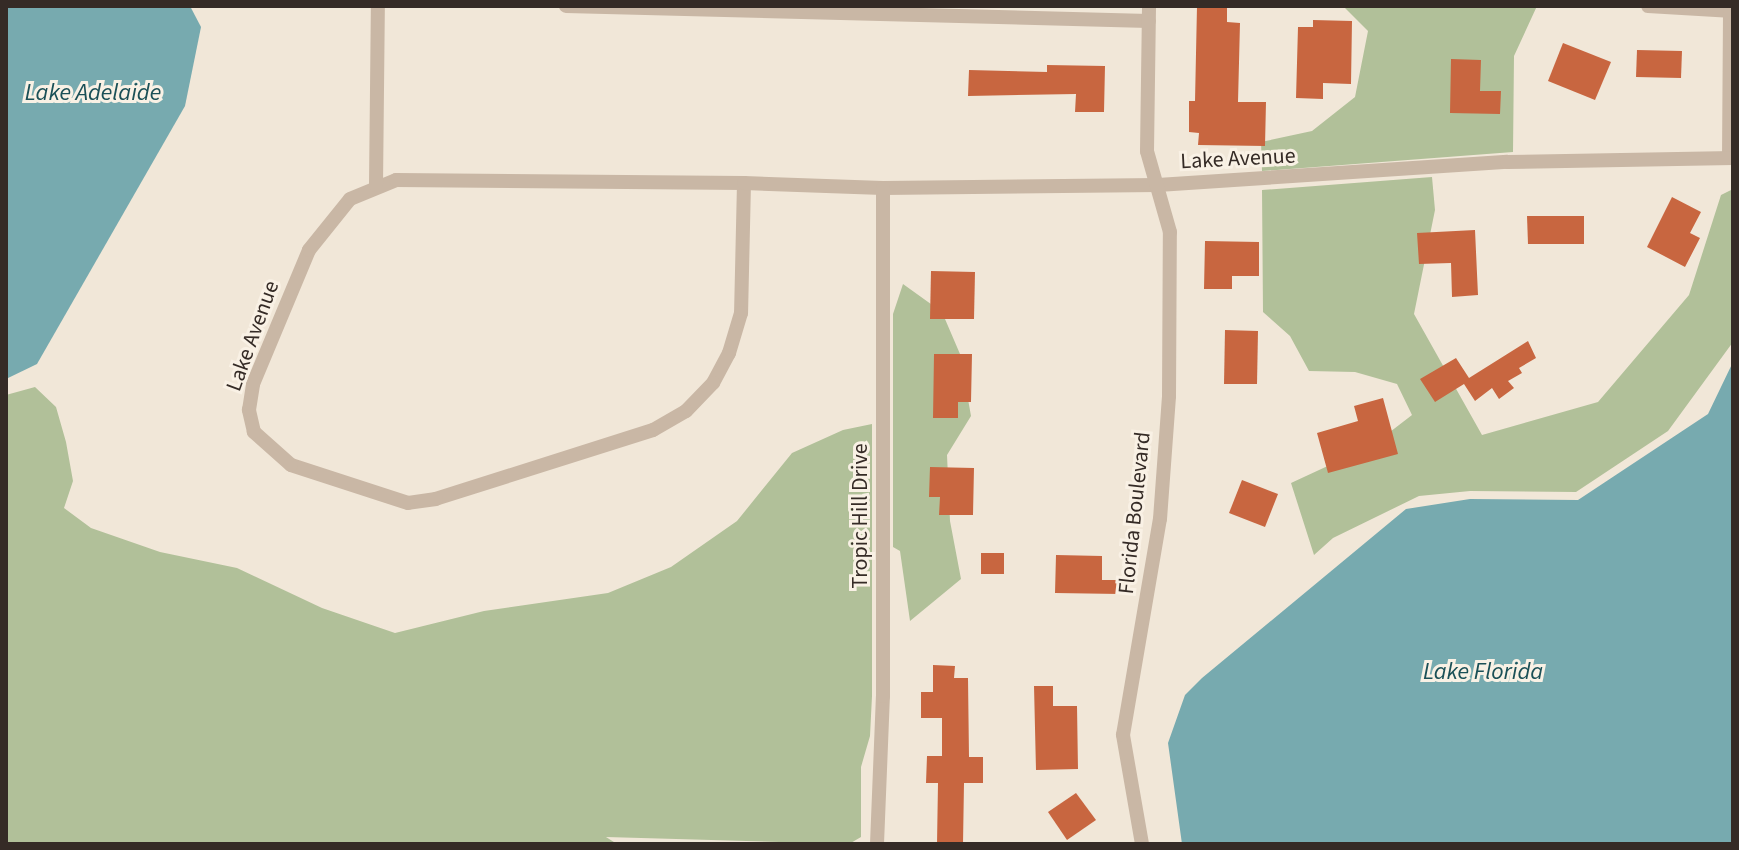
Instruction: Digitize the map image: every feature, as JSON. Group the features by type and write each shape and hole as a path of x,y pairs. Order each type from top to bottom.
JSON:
{"street":[{"path":"376,185 378,6"},
{"path":"566,6 1149,14"},
{"path":"1648,6 1732,11 1731,158"},
{"name":"Florida Boulevard","path":"1142,844 1123,735 1160,519 1169,396 1170,232 1147,151 1149,14"},
{"name":"Lake Avenue","path":"744,183 741,313 713,383 686,411 653,430 436,499 408,503 291,465 254,432 249,410 253,384 309,250 331,217 376,185 424,178 744,183 883,188 1158,185 1507,162 1731,158"},
{"name":"Tropic Hill Drive","path":"877,844 883,696 883,188"}],"green space":[{"path":"1343,6 1537,6 1514,56 1513,152 1262,171 1261,142 1312,131 1355,97 1368,31"},
{"path":"1432,177 1435,210 1414,314 1482,435 1598,402 1689,295 1721,195 1733,189 1733,342 1668,431 1576,492 1470,491 1419,496 1333,538 1314,555 1291,483 1373,445 1412,415 1397,384 1355,372 1309,371 1290,336 1263,312 1262,190"},
{"path":"903,284 942,312 960,354 971,416 947,455 950,521 961,579 910,621 900,551 893,547 893,314"},
{"path":"35,387 56,407 66,442 73,481 64,508 91,528 160,552 237,568 322,608 395,633 484,611 608,593 671,567 737,521 792,453 843,430 872,424 872,696 870,736 861,767 861,837 849,844 606,837 617,844 6,844 6,395"}],"water":[{"name":"Lake Adelaide","path":"6,6 190,6 201,27 185,106 37,364 6,379"},
{"name":"Lake Florida","path":"1733,362 1733,844 1182,844 1168,743 1185,695 1202,678 1406,509 1470,499 1578,500 1708,414"}],"building":[{"path":"1197,6 1227,7 1227,22 1240,23 1238,102 1266,102 1265,146 1198,145 1199,133 1189,132 1189,101 1195,101"},
{"path":"1313,20 1352,21 1351,84 1323,83 1323,99 1296,98 1298,27 1313,27"},
{"path":"1563,43 1611,62 1595,100 1548,81"},
{"path":"1637,50 1682,51 1681,78 1636,77"},
{"path":"1451,59 1481,60 1480,91 1501,91 1500,114 1450,113"},
{"path":"1047,65 1105,66 1104,112 1075,112 1076,94 968,96 969,70 1047,72"},
{"path":"1672,197 1701,212 1690,233 1700,238 1685,267 1647,247"},
{"path":"1527,216 1584,216 1584,244 1528,244"},
{"path":"1475,230 1478,295 1452,297 1451,263 1419,264 1417,233"},
{"path":"1205,241 1259,242 1259,276 1232,276 1232,289 1204,289"},
{"path":"931,271 975,272 974,319 930,319"},
{"path":"1225,330 1258,331 1257,384 1224,384"},
{"path":"1528,341 1536,358 1519,368 1522,373 1508,381 1514,388 1499,399 1492,388 1475,401 1464,384 1435,402 1420,379 1456,358 1469,378"},
{"path":"934,354 972,354 971,402 958,402 958,418 933,418"},
{"path":"1383,398 1398,454 1328,473 1317,433 1358,421 1354,406"},
{"path":"930,467 974,468 973,515 939,515 940,497 929,497"},
{"path":"1242,480 1278,494 1265,527 1229,513"},
{"path":"981,553 1004,553 1004,574 981,574"},
{"path":"1056,555 1102,556 1102,580 1120,580 1120,594 1055,593"},
{"path":"933,665 955,666 954,678 968,678 969,757 983,757 983,783 964,783 963,844 937,844 938,783 926,783 927,756 942,756 942,718 921,718 921,692 933,692"},
{"path":"1034,686 1053,686 1053,706 1077,706 1078,769 1036,770"},
{"path":"1076,793 1096,820 1067,840 1048,812"}]}
